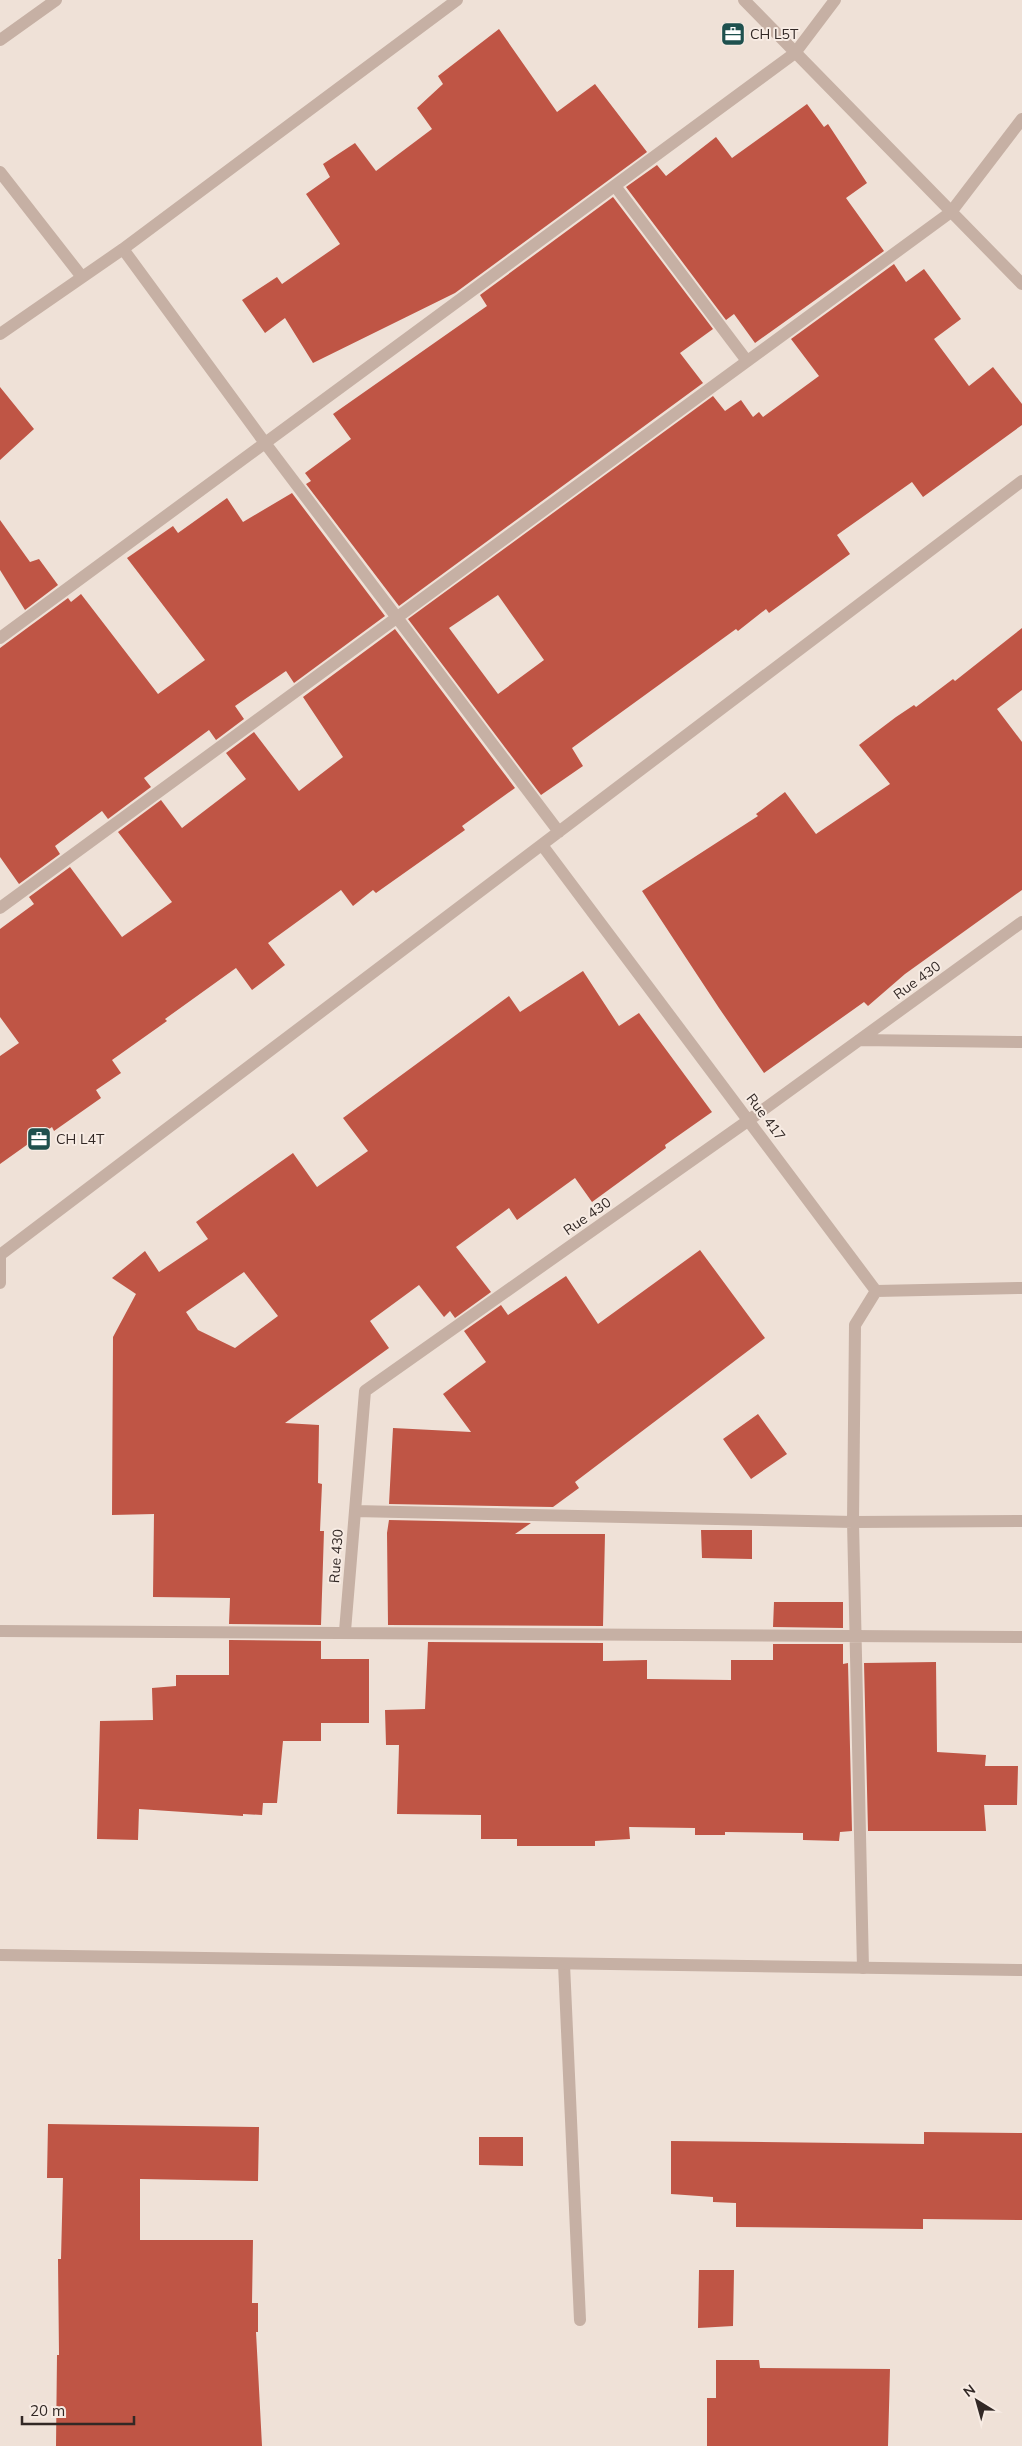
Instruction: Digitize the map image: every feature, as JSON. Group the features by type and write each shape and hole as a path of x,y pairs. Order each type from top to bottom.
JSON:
{"street":[{"path":"0,40 56,0"},
{"path":"0,334 123,250 457,0"},
{"path":"744,0 1022,284"},
{"path":"0,638 795,53 835,0"},
{"path":"0,908 951,212 1022,119"},
{"path":"0,172 82,277"},
{"path":"614,186 747,362"},
{"path":"123,250 265,443 559,832"},
{"path":"0,1282 0,1255 1022,481"},
{"name":"Rue 417","path":"542,845 876,1291"},
{"name":"Rue 430","path":"346,1631 365,1391 749,1120 1022,922"},
{"path":"859,1040 1022,1042"},
{"path":"863,1968 853,1522 855,1325 876,1291 1022,1288"},
{"path":"355,1510 853,1522 1022,1522"},
{"path":"0,1631 346,1631 1022,1637"},
{"path":"0,1955 1022,1970"},
{"path":"564,1964 580,2320"}],"building":[{"path":"499,29 557,112 595,84 647,152 455,293 313,363 285,318 265,333 242,300 277,277 282,284 340,244 306,194 330,177 323,164 355,143 376,171 432,129 417,108 443,84 438,76"},
{"path":"807,104 824,127 828,124 867,183 846,198 884,251 755,343 734,314 726,320 626,187 657,165 666,176 716,137 732,158"},
{"path":"613,197 713,329 680,353 703,383 399,606 306,484 311,481 305,473 351,439 333,414 487,306 480,295"},
{"path":"894,264 906,282 924,269 961,319 934,339 969,386 993,367 1022,404 1022,425 923,497 912,482 837,535 850,554 769,613 766,609 738,631 736,629 572,748 583,766 541,795 408,619 713,396 725,411 741,400 753,417 759,412 763,417 819,376 791,339","holes":["498,595 544,660 498,694 449,628"]},
{"path":"0,387 34,429 0,460"},
{"path":"292,493 385,616 294,683 286,671 235,706 244,719 216,740 209,730 144,778 151,787 108,819 102,811 55,846 60,854 19,884 0,857 0,648 68,598 71,602 81,594 158,694 205,660 127,558 173,526 178,533 227,498 243,522"},
{"path":"0,520 30,562 39,559 58,585 25,610 0,570"},
{"path":"1022,628 1022,690 997,709 1022,742 1022,890 905,974 868,1006 864,1002 764,1073 642,891 758,816 756,814 785,792 816,834 890,784 859,745 914,705 916,707 953,679 955,681"},
{"path":"395,629 515,788 462,826 465,830 376,893 373,890 353,906 341,890 268,943 285,965 252,990 236,968 112,1060 121,1073 96,1090 101,1098 54,1131 52,1127 0,1164 0,1056 19,1043 0,1017 0,929 34,904 29,897 70,867 122,937 172,902 118,832 161,800 182,828 246,779 226,753 254,732 299,791 343,757 303,697"},
{"path":"583,971 619,1026 639,1013 712,1112 665,1145 666,1148 592,1202 575,1178 517,1220 509,1208 456,1247 491,1292 455,1318 450,1311 444,1317 419,1285 370,1321 389,1348 285,1423 319,1425 318,1483 322,1484 320,1531 324,1531 321,1625 229,1624 230,1598 153,1597 154,1514 112,1515 113,1337 136,1294 112,1278 145,1251 159,1272 208,1239 196,1222 293,1153 317,1187 368,1151 343,1118 509,996 520,1012","holes":["244,1272 278,1316 235,1348 198,1330 186,1312"]},
{"path":"700,1250 765,1338 575,1482 579,1488 553,1507 389,1504 393,1428 471,1432 443,1394 486,1362 464,1331 501,1305 508,1315 566,1276 598,1324"},
{"path":"758,1414 787,1454 751,1479 723,1439"},
{"path":"389,1520 531,1523 515,1534 605,1534 603,1626 388,1625 387,1533"},
{"path":"701,1530 752,1530 752,1559 702,1558"},
{"path":"774,1602 843,1602 843,1628 773,1627"},
{"path":"229,1640 321,1641 321,1659 369,1659 369,1723 321,1723 321,1741 283,1741 277,1803 263,1803 262,1815 243,1814 243,1816 139,1809 138,1840 97,1839 100,1721 153,1720 152,1688 176,1686 176,1675 229,1675"},
{"path":"428,1642 603,1643 603,1661 647,1660 647,1679 731,1680 731,1660 773,1660 773,1644 843,1644 843,1664 848,1663 852,1831 840,1832 839,1841 803,1840 803,1833 725,1832 725,1835 695,1835 695,1828 629,1827 630,1839 595,1841 595,1846 517,1846 517,1839 481,1839 481,1815 397,1814 399,1745 386,1745 385,1710 425,1709"},
{"path":"936,1662 937,1752 986,1755 985,1766 1018,1766 1017,1805 984,1805 986,1831 868,1831 864,1663"},
{"path":"48,2124 259,2127 258,2181 140,2179 140,2240 253,2240 252,2303 258,2303 258,2332 256,2332 262,2446 56,2446 57,2355 59,2355 58,2259 61,2259 63,2178 47,2178"},
{"path":"924,2132 1022,2133 1022,2220 923,2219 923,2229 736,2227 736,2203 713,2202 713,2197 671,2194 671,2141 924,2144"},
{"path":"479,2137 523,2137 523,2166 479,2165"},
{"path":"699,2270 734,2270 733,2326 698,2328"},
{"path":"716,2360 759,2360 760,2368 890,2369 888,2446 707,2446 707,2398 716,2398"}],"place":[{"name":"CH L5T","path":"733,34"},
{"name":"CH L4T","path":"39,1139"}]}
